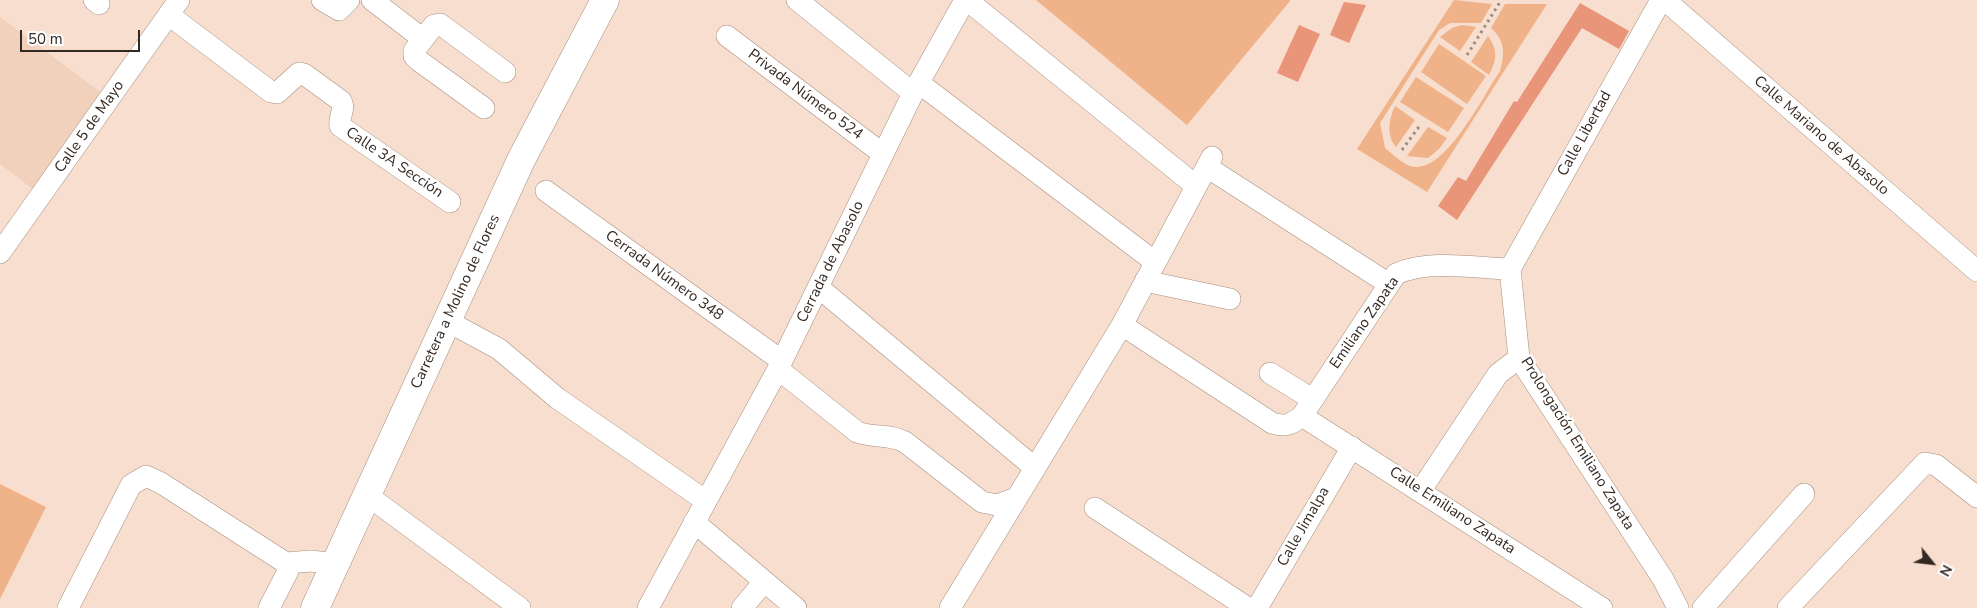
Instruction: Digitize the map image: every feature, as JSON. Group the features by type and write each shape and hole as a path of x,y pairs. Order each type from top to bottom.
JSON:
{"main road":[{"name":"Carretera a Molino de Flores","path":"314,608 522,158 605,0"}],"street":[{"path":"322,0 339,10 349,0"},
{"path":"372,0 423,39"},
{"path":"797,0 1155,262"},
{"path":"966,0 1196,186"},
{"name":"Cerrada de Abasolo","path":"648,608 780,365 916,88 966,0"},
{"name":"Calle Libertad","path":"1510,269 1661,0"},
{"name":"Calle Mariano de Abasolo","path":"1665,0 1977,271"},
{"name":"Calle 3A Sección","path":"174,7 271,92 277,93 282,91 294,76 299,73 304,74 341,101 343,108 339,122 340,126 450,202"},
{"name":"Calle 5 de Mayo","path":"0,253 174,7"},
{"path":"484,108 414,56 414,51 434,25 445,26 505,72"},
{"name":"Privada Número 524","path":"728,36 883,154"},
{"path":"950,608 1122,324 1209,162 1389,284"},
{"name":"Cerrada Número 348","path":"546,191 780,365 857,432 866,435 896,437 906,442 982,502 997,505 1016,498"},
{"name":"Emiliano Zapata","path":"1307,408 1396,274 1411,268 1510,269"},
{"name":"Prolongación Emiliano Zapata","path":"1510,269 1519,358 1663,579 1678,608"},
{"path":"1145,282 1230,299"},
{"path":"818,287 1035,468"},
{"path":"447,321 499,349 557,398 706,501"},
{"path":"1122,324 1272,423 1282,426 1292,424 1307,408"},
{"path":"1421,490 1498,374 1519,358"},
{"name":"Calle Emiliano Zapata","path":"1270,373 1352,447 1602,608"},
{"name":"Calle Jimalpa","path":"1257,608 1352,447"},
{"path":"1788,608 1925,463 1936,465 1977,497"},
{"path":"68,608 131,485 146,476 161,483 286,563 311,561 335,564"},
{"path":"1703,608 1804,494"},
{"path":"367,495 520,608"},
{"path":"1094,508 1248,608"},
{"path":"694,522 796,608"},
{"path":"270,608 288,571 286,563"},
{"path":"742,608 764,582"}],"path":[{"path":"1467,56 1500,2"},
{"path":"1402,150 1421,124"}],"shaded area":[{"path":"1036,0 1290,0 1290,1 1187,125"},
{"path":"1454,0 1492,4 1481,23 1450,23 1439,30 1380,123 1385,148 1400,160 1413,167 1429,164 1453,143 1500,71 1503,48 1496,33 1491,28 1505,4 1547,4 1427,192 1357,149"},
{"path":"0,17 103,94 33,189 0,164"},
{"path":"1462,25 1476,27 1460,51 1440,37 1452,28"},
{"path":"1488,36 1495,51 1494,65 1489,75 1471,62"},
{"path":"1439,44 1486,76 1467,104 1421,72"},
{"path":"1416,77 1464,108 1448,132 1400,102"},
{"path":"1395,106 1415,120 1396,147 1390,133 1391,116"},
{"path":"1428,127 1447,138 1439,149 1428,158 1407,156"},
{"path":"0,484 46,507 0,599"}],"building":[{"path":"1344,2 1366,5 1349,43 1330,35"},
{"path":"1580,3 1629,31 1619,49 1582,28 1457,220 1438,206 1458,177 1466,181 1514,101 1517,102"},
{"path":"1299,25 1320,34 1298,82 1277,73"}]}
